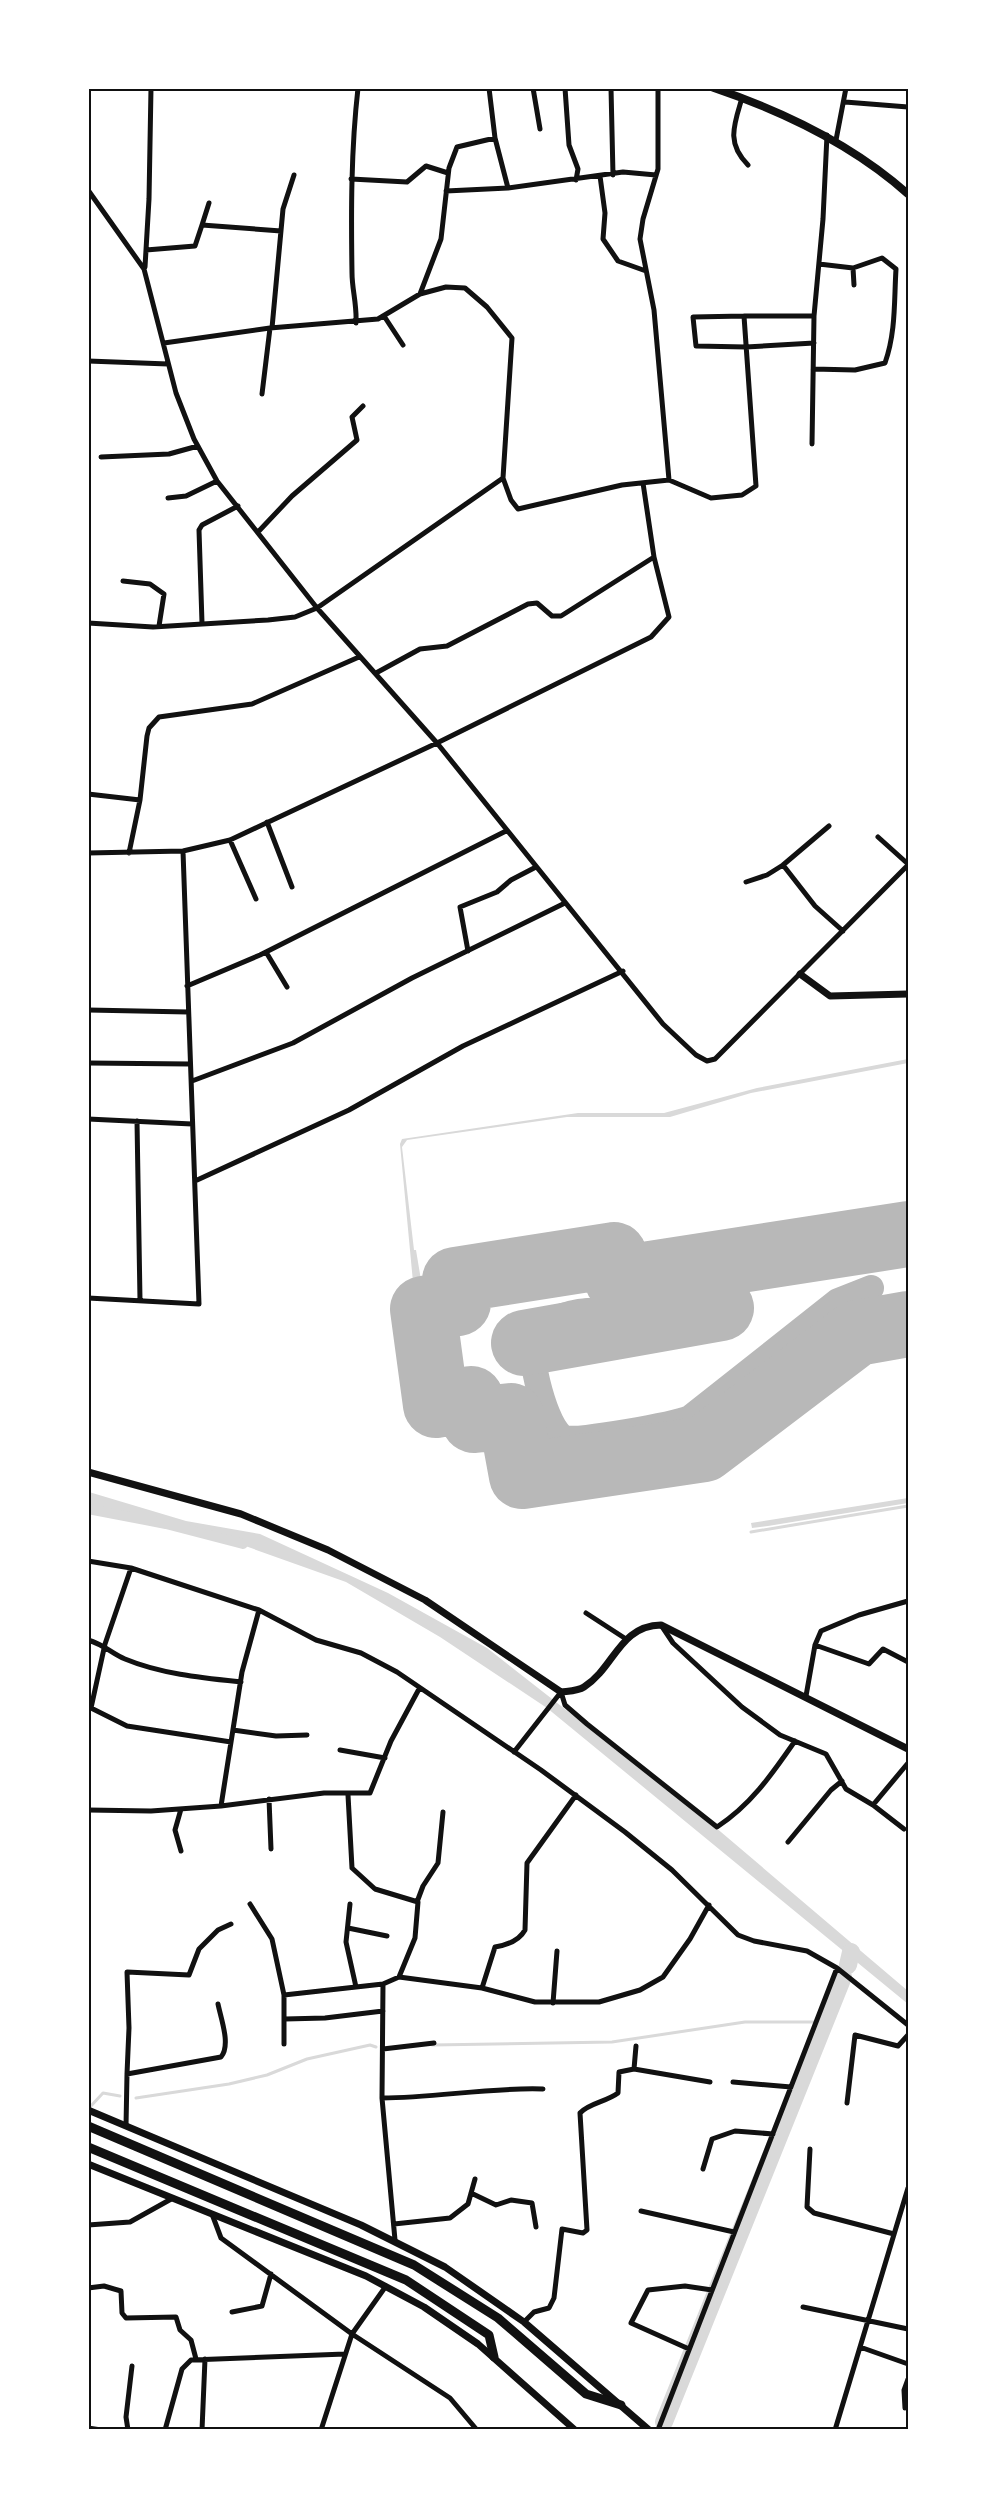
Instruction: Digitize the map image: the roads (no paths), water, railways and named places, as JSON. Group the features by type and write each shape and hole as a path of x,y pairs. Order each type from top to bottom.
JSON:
{"highway":[{"path":"88,2126 414,2265 498,2318 586,2394 621,2405"},
{"path":"88,2148 406,2280 489,2335 494,2357"}],"main road":[{"path":"714,88 827,135 884,172 909,194"}],"street":[{"path":"144,268 151,88"},
{"path":"356,323 357,300 352,281 351,179 358,88"},
{"path":"489,88 495,138 508,188"},
{"path":"533,88 540,129"},
{"path":"565,88 572,158 578,169 576,180"},
{"path":"611,88 614,175"},
{"path":"658,88 656,176 643,219 640,239 654,310 669,480"},
{"path":"836,140 846,88"},
{"path":"742,98 733,129 736,153 748,165"},
{"path":"844,102 909,107"},
{"path":"812,444 814,316 827,135"},
{"path":"420,294 441,239 448,173 457,147 495,138"},
{"path":"351,179 406,182 426,166 448,173"},
{"path":"446,191 508,188 633,172 656,176"},
{"path":"262,394 283,209 294,175"},
{"path":"600,176 605,213 603,239 618,261 646,271"},
{"path":"88,190 144,268 176,393 198,446 217,481 317,608 437,743 506,831 623,971 663,1024 696,1055 707,1061 715,1059 729,1047 909,865 878,837"},
{"path":"146,250 195,246 209,203"},
{"path":"202,225 281,231"},
{"path":"813,369 855,370 885,363 891,345 896,315 896,269 882,258 853,268 819,264"},
{"path":"853,268 854,285"},
{"path":"164,343 271,328 356,323 384,316 420,294 446,287 465,288 487,306 498,324 512,338 503,478 511,500 518,509 622,485 669,480 684,484 700,495 711,498 742,495 756,486 744,316"},
{"path":"384,316 403,345"},
{"path":"813,343 746,347 696,346 693,317 814,316"},
{"path":"88,361 168,364"},
{"path":"258,532 292,496 357,440 352,417 363,406"},
{"path":"101,457 169,454 198,446"},
{"path":"88,623 159,626 295,617 317,608 503,478"},
{"path":"168,498 186,496 217,481"},
{"path":"88,853 183,851 230,840 437,743 651,637 660,630 669,617 654,557 643,483"},
{"path":"202,623 199,530 202,525 238,506"},
{"path":"376,673 425,647 447,646 528,604 537,603 552,616 561,616 654,557"},
{"path":"123,581 150,584 164,594 159,626"},
{"path":"129,853 140,801 147,736 149,728 159,717 252,704 359,657"},
{"path":"88,794 140,801"},
{"path":"267,822 292,887"},
{"path":"746,882 767,875 783,865 829,826"},
{"path":"187,986 266,952 506,831"},
{"path":"230,840 256,899"},
{"path":"88,1298 199,1304 183,851"},
{"path":"783,865 815,906 843,931"},
{"path":"468,951 460,906 497,892 511,880 536,867"},
{"path":"192,1081 293,1043 468,951 566,903"},
{"path":"266,952 287,987"},
{"path":"195,1181 349,1110 462,1046 623,971"},
{"path":"800,974 830,996 909,994"},
{"path":"88,1010 188,1012"},
{"path":"88,1063 190,1064"},
{"path":"88,1119 192,1124"},
{"path":"138,1121 140,1300"},
{"path":"88,1472 241,1514 328,1550 425,1600 561,1692 565,1705 717,1827 736,1815 764,1785 795,1741"},
{"path":"88,1561 131,1568 259,1610 316,1640 361,1653 397,1672 576,1795 672,1869 738,1935 754,1941 807,1951 837,1968 909,2025"},
{"path":"131,1568 105,1644 90,1708 127,1726 231,1742"},
{"path":"806,1696 815,1645 821,1631 838,1623 909,1601"},
{"path":"220,1806 241,1682 259,1610"},
{"path":"586,1613 626,1639"},
{"path":"561,1692 582,1688 599,1673 630,1634 648,1626 661,1625 909,1749"},
{"path":"661,1625 673,1644 742,1707 780,1735 825,1754 846,1789 873,1805 904,1829"},
{"path":"88,1640 105,1644 124,1659 192,1676 241,1682"},
{"path":"815,1645 869,1664 883,1649 909,1662"},
{"path":"88,1810 181,1809 324,1793 370,1793 419,1689"},
{"path":"514,1752 540,1717 555,1703 561,1692"},
{"path":"233,1730 276,1736 307,1735"},
{"path":"340,1750 385,1758"},
{"path":"873,1805 909,1763"},
{"path":"788,1842 842,1781"},
{"path":"348,1794 352,1868 375,1889 417,1902"},
{"path":"482,1988 495,1947 509,1944 525,1930 527,1863 576,1795"},
{"path":"269,1799 271,1850"},
{"path":"181,1809 175,1830 181,1851"},
{"path":"399,1977 415,1938 419,1906 417,1902 423,1886 438,1863 443,1812"},
{"path":"250,1904 270,1932 284,1995 284,2044"},
{"path":"350,1904 346,1942 356,1987"},
{"path":"284,1995 383,1984 399,1977 482,1988 535,2002 599,2002 640,1990 663,1977 690,1939 710,1905"},
{"path":"126,2126 127,1972 189,1975 200,1949 218,1930 231,1923"},
{"path":"348,1928 387,1936"},
{"path":"553,2003 557,1951"},
{"path":"658,2430 837,1968"},
{"path":"383,1984 382,2098 394,2240"},
{"path":"127,2074 220,2057 225,2045 218,2004"},
{"path":"285,2019 325,2018 383,2011"},
{"path":"847,2103 855,2036 898,2046 909,2035"},
{"path":"383,2049 434,2043"},
{"path":"634,2069 636,2046"},
{"path":"524,2322 534,2312 549,2308 554,2298 562,2229 583,2233 587,2230 580,2113 585,2108 602,2104 618,2093 619,2072 634,2069 710,2082"},
{"path":"733,2082 791,2087"},
{"path":"382,2098 425,2098 505,2088 543,2089"},
{"path":"88,2110 394,2240 445,2267 524,2322 649,2430"},
{"path":"703,2169 712,2139 735,2131 773,2134"},
{"path":"810,2149 807,2207 814,2213 894,2234"},
{"path":"88,2164 174,2197 386,2286 424,2307 494,2357 576,2430"},
{"path":"394,2224 450,2218 468,2204 475,2179"},
{"path":"835,2430 909,2188"},
{"path":"471,2193 496,2205 511,2200 532,2203 536,2227"},
{"path":"88,2225 130,2222 174,2197"},
{"path":"640,2211 734,2232"},
{"path":"212,2214 221,2238 352,2334 450,2398 477,2430"},
{"path":"232,2312 262,2306 271,2274"},
{"path":"88,2288 104,2286 121,2291 122,2313 126,2318 176,2318 180,2330 191,2340 196,2359"},
{"path":"321,2430 352,2334 386,2286"},
{"path":"689,2349 631,2323 648,2290 685,2286 712,2290"},
{"path":"803,2307 909,2329"},
{"path":"860,2347 909,2364"},
{"path":"165,2430 182,2369 186,2363 196,2359 345,2354"},
{"path":"202,2430 205,2359"},
{"path":"128,2430 126,2417 132,2366"},
{"path":"905,2408 904,2390 909,2379"},
{"path":"88,2428 101,2430"}],"waterway":[{"path":"751,1532 908,1506"},
{"path":"88,1509 166,1524 243,1544"},
{"path":"848,1965 851,1952"},
{"path":"664,2422 843,1977"},
{"path":"432,2045 612,2042 745,2022 817,2022"},
{"path":"136,2098 229,2084 267,2075 307,2059 370,2045 376,2047"},
{"path":"90,2107 103,2093 120,2096"}]}
